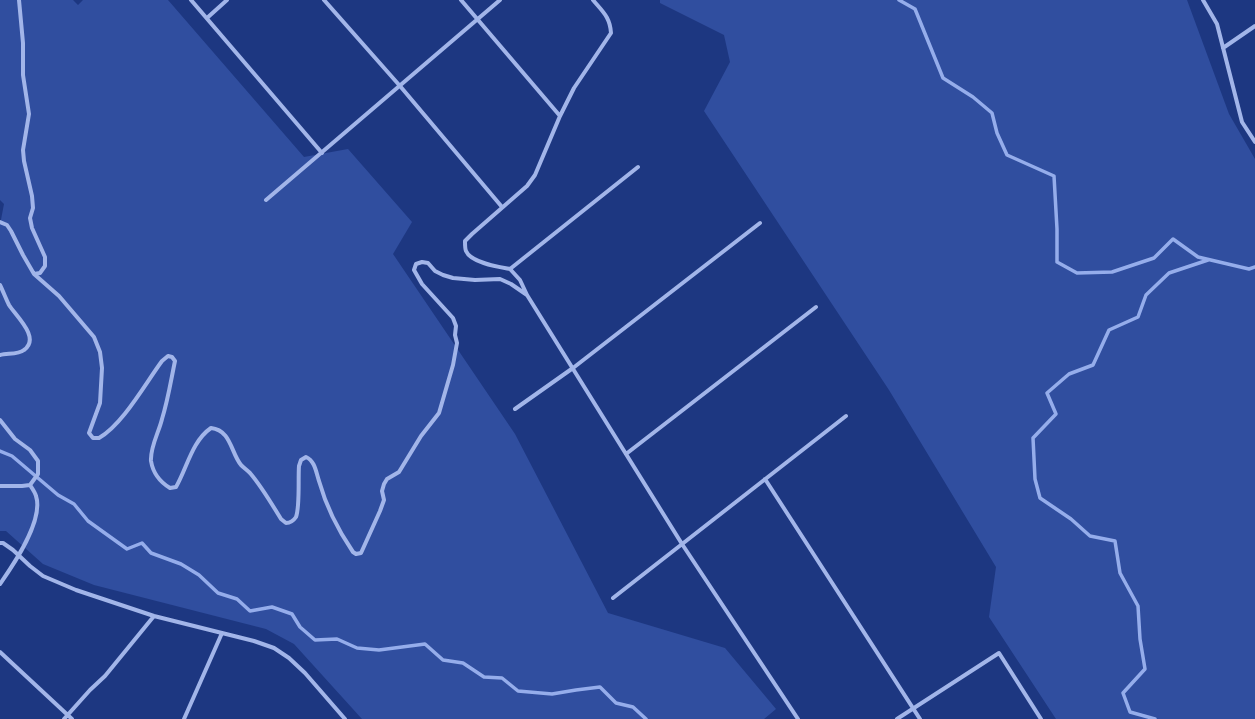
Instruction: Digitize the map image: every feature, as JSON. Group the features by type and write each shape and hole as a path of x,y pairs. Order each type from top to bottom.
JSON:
{"street":[{"path":"19,0 23,43 23,75 28,114 23,150 24,161 32,196 33,208 30,218 32,228 45,257 45,266 40,273 34,274"},
{"path":"191,0 322,153"},
{"path":"207,18 227,0"},
{"path":"324,0 400,86 502,207"},
{"path":"461,0 560,116"},
{"path":"266,200 500,0"},
{"path":"593,0 608,17 611,33 574,88 560,116 535,176 527,186 465,241 466,251 472,258 510,269 520,280 527,295 682,544 798,719"},
{"path":"1203,0 1217,24 1242,122 1255,142"},
{"path":"1223,48 1255,26"},
{"path":"510,269 638,168"},
{"path":"0,222 7,225 11,231 22,255 34,274 59,296 94,338 100,352 102,368 100,403 89,433 93,438 99,438 110,429 132,404 162,361 168,356 172,357 175,361 151,460 158,478 164,485 170,488 176,487 193,450 199,441 211,428 216,428 228,440 240,464 249,472 281,519 286,523 290,523 296,518 299,466 301,460 306,457 311,460 315,467 322,493 338,527 356,554 361,553 380,511 384,500 382,491 384,484 387,479 399,472 421,436 439,413 457,343 455,335 456,326 453,318 422,284 414,270 416,264 422,262 428,263 436,271 453,278 475,280 500,279 511,284 527,295"},
{"path":"515,409 573,368 760,223"},
{"path":"0,285 9,305 30,335 29,344 25,350 0,355"},
{"path":"626,454 816,306"},
{"path":"613,598 846,416"},
{"path":"0,420 15,439 30,450 38,461 38,474 30,485 0,486"},
{"path":"765,479 920,719"},
{"path":"0,584 31,532 38,510 36,496 30,485"},
{"path":"0,543 14,550 30,566 43,576 76,590 154,616 254,641 274,648 289,658 305,673 344,719"},
{"path":"66,717 90,690 105,676 154,616"},
{"path":"184,719 222,633"},
{"path":"0,652 66,717 72,719"},
{"path":"897,719 999,653 1041,719"}],"shaded area":[{"path":"0,0 73,0 78,5 83,0 168,0 304,157 348,149 412,222 393,254 515,434 608,613 725,648 776,709 764,719 362,719 294,644 266,629 94,585 43,564 6,531 0,531 0,225 4,204 0,200"},
{"path":"660,0 1187,0 1229,114 1255,159 1255,719 1056,719 989,617 996,567 889,390 704,111 730,62 724,35 660,3"}],"waterway":[{"path":"899,0 915,9 943,78 973,97 992,113 997,133 1007,155 1054,176 1057,262 1077,273 1112,272 1154,258 1173,239 1198,257 1249,269 1255,267"},
{"path":"1155,719 1130,712 1123,693 1145,669 1140,639 1138,606 1120,573 1115,541 1090,536 1071,519 1040,498 1035,479 1033,438 1056,414 1047,393 1069,374 1093,365 1109,330 1138,317 1146,295 1169,273 1208,260"},
{"path":"0,451 12,456 58,495 74,504 88,521 127,549 142,543 151,553 181,564 199,575 218,593 237,599 250,611 272,607 292,614 300,627 315,640 337,639 357,648 379,650 425,644 443,660 463,663 484,677 502,678 518,691 552,694 600,687 616,703 633,707 646,719"}]}
